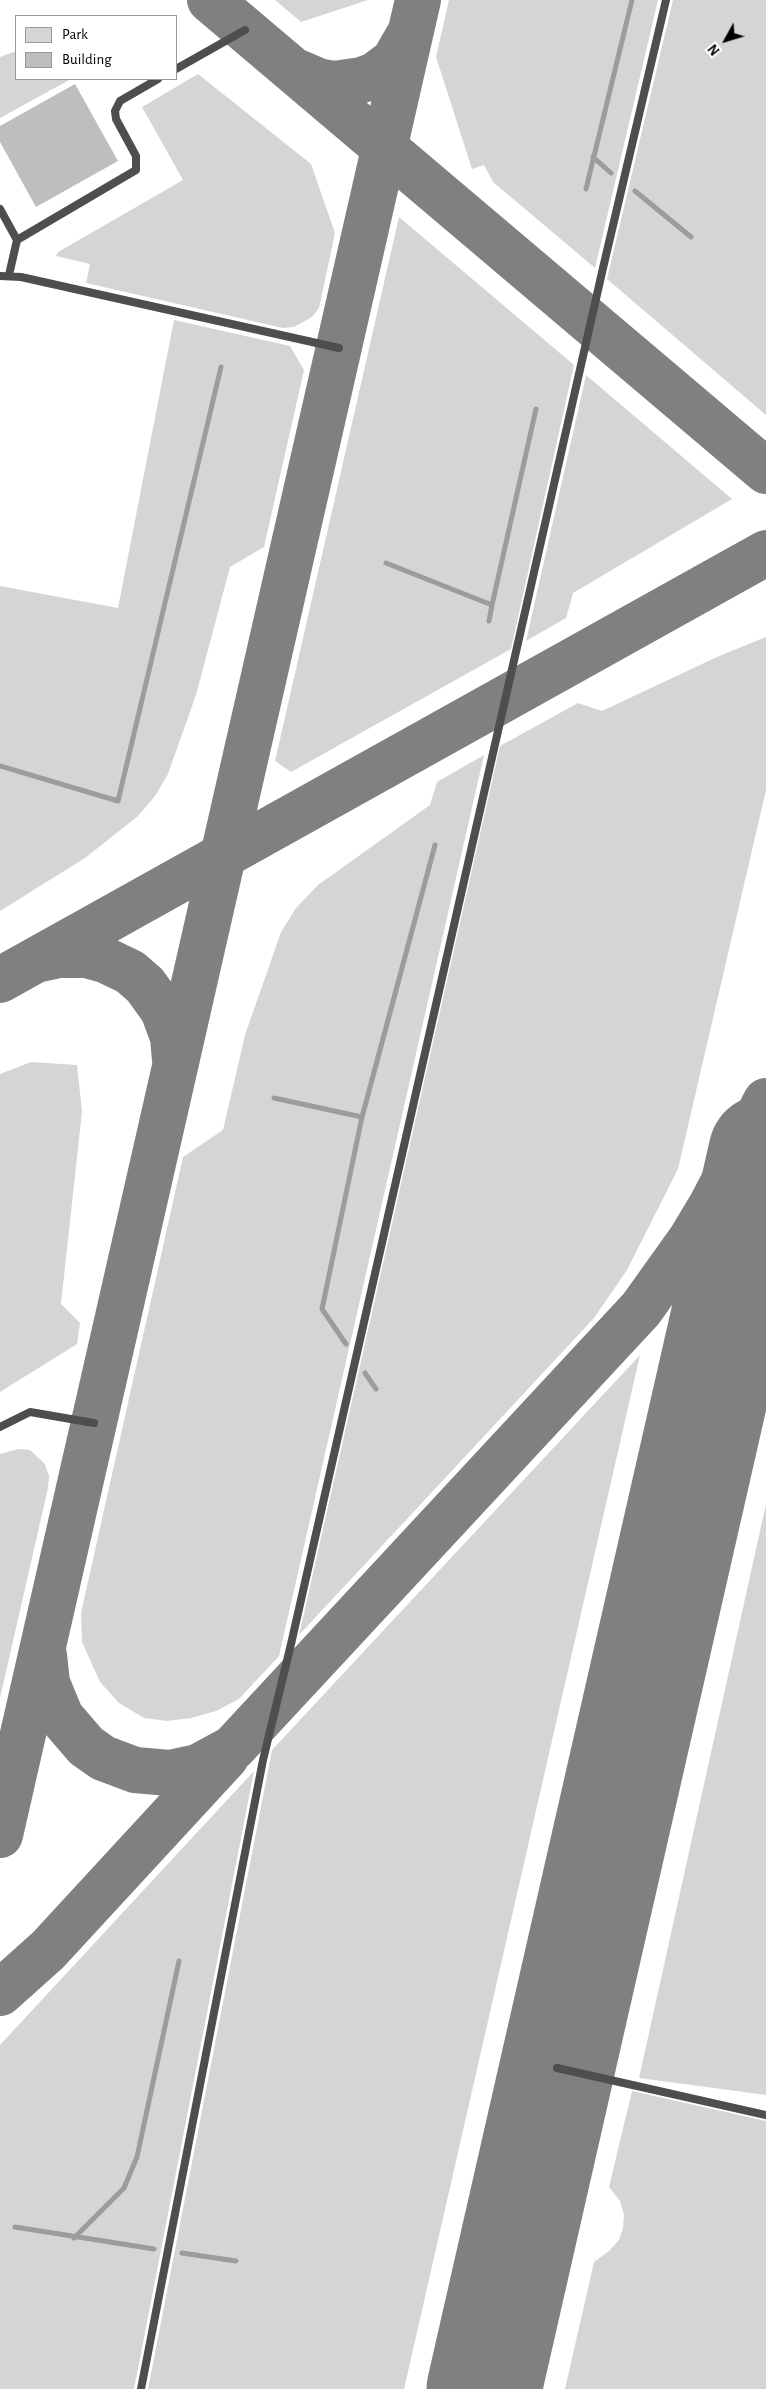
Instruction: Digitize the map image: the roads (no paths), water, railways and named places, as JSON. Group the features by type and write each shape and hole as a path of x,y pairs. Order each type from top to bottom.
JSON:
{"lane":[{"path":"141,2389 263,1760 600,278 666,0"},
{"path":"178,68 245,30"},
{"path":"17,240 133,173 138,164 136,156 116,119 116,106 120,101 156,80"},
{"path":"0,209 17,240 9,275"},
{"path":"0,276 9,275 339,348"},
{"path":"0,1427 30,1412 94,1423"},
{"path":"557,2068 766,2116"}],"waterway":[{"path":"586,189 632,0"},
{"path":"593,157 611,173"},
{"path":"635,191 691,237"},
{"path":"0,766 118,801 221,367"},
{"path":"386,563 492,605 536,409"},
{"path":"489,621 492,605"},
{"path":"346,1344 322,1309 362,1117 435,845"},
{"path":"274,1098 362,1117"},
{"path":"365,1373 376,1389"},
{"path":"74,2238 124,2188 137,2157 179,1961"},
{"path":"15,2227 154,2249"},
{"path":"182,2253 236,2261"}]}
